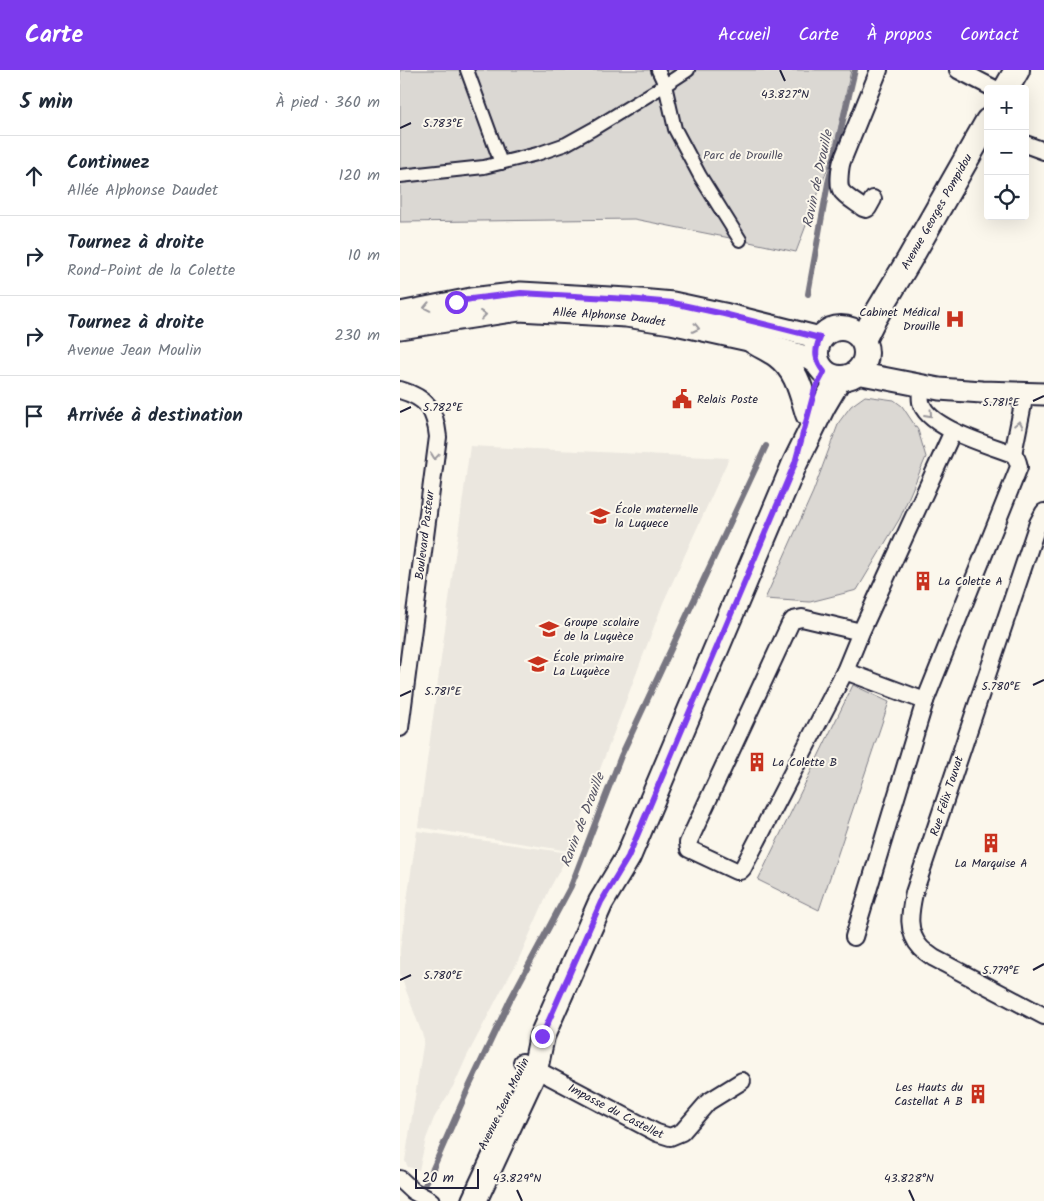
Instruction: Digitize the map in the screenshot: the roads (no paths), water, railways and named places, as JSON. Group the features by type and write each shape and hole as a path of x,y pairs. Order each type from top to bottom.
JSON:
{"main road":[{"path":"1008,85 1017,70"},
{"name":"Avenue Georges Pompidou","path":"840,356 873,320 984,129"},
{"path":"753,341 777,355 786,363 799,383 808,414"},
{"name":"Avenue Jean Moulin","path":"795,463 815,389 840,356"},
{"name":"Avenue Jean Moulin","path":"468,1199 601,902 628,857 795,463 823,406 840,356"}],"street":[{"path":"467,70 501,163"},
{"path":"658,70 665,85 675,129 700,176 740,240"},
{"path":"400,176 484,167 537,154 566,144 593,130 688,70"},
{"path":"873,199 866,209 845,194 840,188 840,168 878,70"},
{"path":"958,70 987,85"},
{"path":"1029,145 1044,151"},
{"name":"Allée Alphonse Daudet","path":"400,312 471,299 521,293 673,303 724,314 840,356"},
{"name":"Allée Alphonse Daudet","path":"400,328 518,310 626,316 840,356"},
{"path":"840,356 895,380 921,386 954,391 1035,394 1013,454"},
{"path":"854,937 926,701 944,651 1019,467 1013,454 941,425 926,411 920,400 921,386"},
{"name":"Boulevard Pasteur","path":"400,390 419,397 430,409 437,423 438,437 400,728"},
{"path":"861,632 802,618 793,620 688,843 688,849 736,871 744,868 845,671 953,431"},
{"name":"Rue Félix Touvat","path":"1044,512 1038,523 914,893 910,924 913,936 921,948 934,958 1044,1016"},
{"path":"845,671 926,701"},
{"name":"Impasse du Castellet","path":"528,1066 657,1133 670,1137 682,1132 708,1102 742,1081"},
{"path":"404,1183 413,1191 431,1201"}],"waterway":[{"name":"Ravin de Drouille","path":"808,294 828,183 855,70"},
{"name":"Ravin de Drouille","path":"420,1195 510,1000 571,886 621,756 766,446"}],"place":[{"name":"Cabinet Médical Drouille","path":"955,319"},
{"name":"Relais Poste","path":"682,399"},
{"name":"École maternelle la Luquece","path":"600,516"},
{"name":"La Colette A","path":"923,581"},
{"name":"Groupe scolaire de la Luquèce","path":"549,629"},
{"name":"École primaire La Luquèce","path":"538,664"},
{"name":"La Colette B","path":"757,762"},
{"name":"La Marquise A","path":"991,843"},
{"name":"Les Hauts du Castellat A B","path":"978,1094"}],"park label":[{"name":"Parc de Drouille","path":"743,155"}]}
